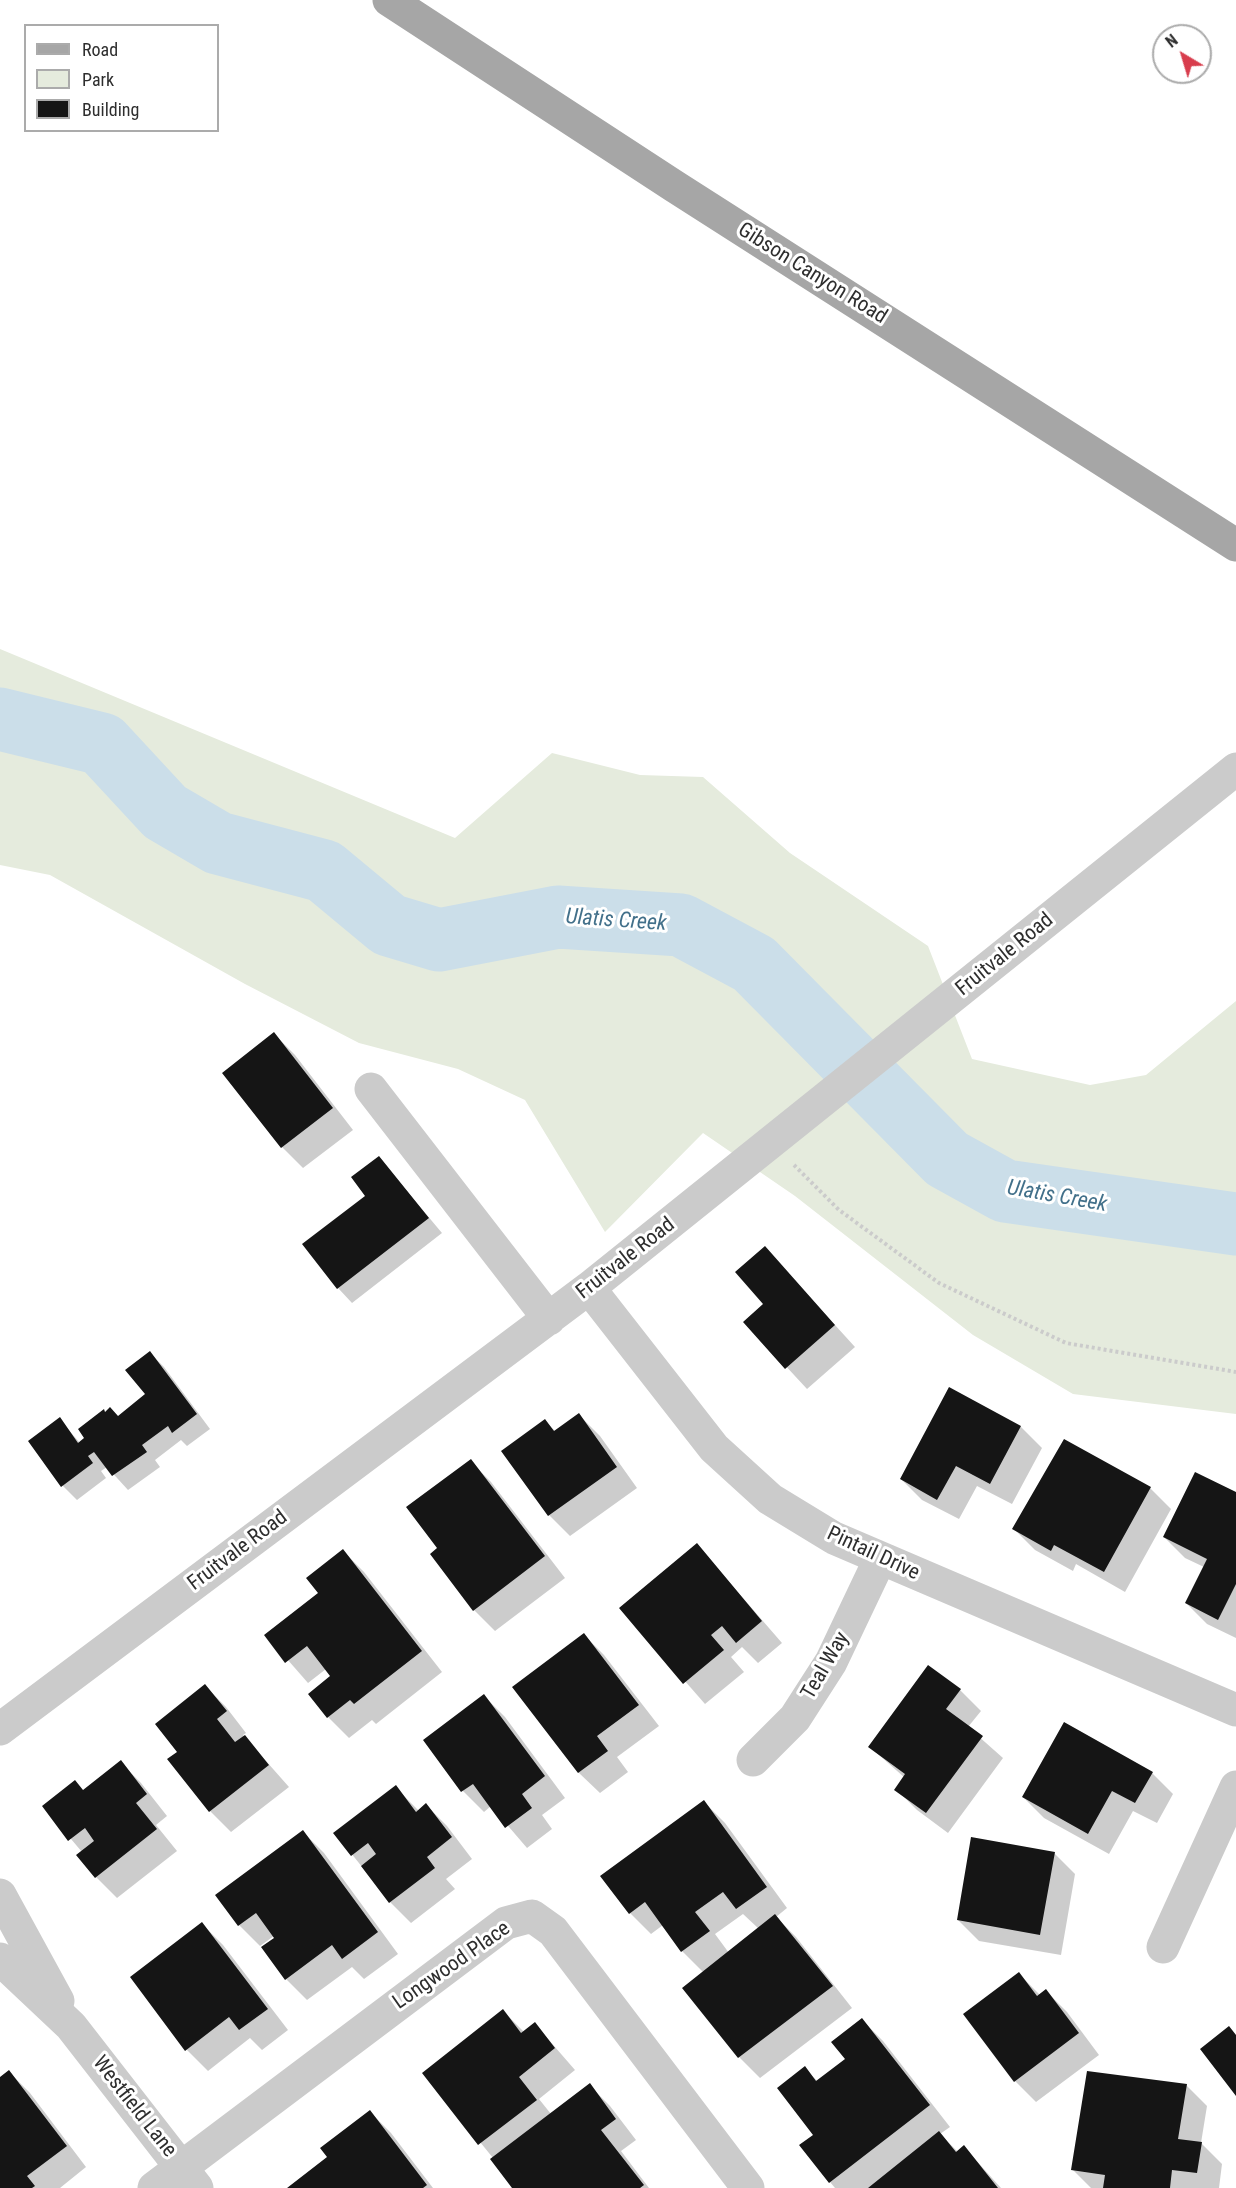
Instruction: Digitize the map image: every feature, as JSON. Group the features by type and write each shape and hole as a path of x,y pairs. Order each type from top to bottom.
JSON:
{"main road":[{"name":"Gibson Canyon Road","path":"389,0 674,186 1236,545"}],"street":[{"name":"Fruitvale Road","path":"0,1729 589,1288 1236,769"},
{"path":"372,1089 549,1319"},
{"name":"Pintail Drive","path":"589,1288 714,1448 770,1499 834,1538 880,1559 1236,1710"},
{"name":"Teal Way","path":"753,1760 795,1719 831,1662 880,1559"},
{"path":"1163,1947 1236,1787"},
{"name":"Westfield Lane","path":"0,1894 71,2026"},
{"name":"Longwood Place","path":"154,2188 189,2178 506,1923 532,1916 553,1931 748,2188"},
{"name":"Westfield Lane","path":"0,1959 71,2026 189,2178"}],"path":[{"path":"773,1142 839,1210 939,1283 1066,1343 1236,1371"}],"green space":[{"path":"0,649 455,838 552,753 640,775 703,777 790,853 928,946 972,1059 1090,1085 1146,1075 1236,1001 1236,1414 1073,1394 973,1335 795,1196 703,1133 605,1232 525,1100 458,1069 359,1043 245,984 50,875 0,865"}],"building":[{"path":"274,1032 333,1108 281,1148 222,1073"},
{"path":"379,1156 429,1218 337,1289 302,1244 365,1196 351,1177"},
{"path":"765,1246 835,1325 785,1369 743,1322 763,1304 735,1272"},
{"path":"150,1351 197,1414 172,1433 168,1426 142,1445 147,1452 112,1476 94,1452 88,1456 93,1463 61,1487 28,1441 60,1417 78,1443 84,1438 78,1429 104,1409 105,1412 110,1407 118,1416 145,1394 125,1370"},
{"path":"949,1387 1021,1426 990,1484 956,1466 937,1500 900,1479"},
{"path":"579,1413 617,1467 548,1516 501,1451 545,1419 554,1431"},
{"path":"1064,1439 1151,1487 1104,1572 1054,1545 1051,1551 1012,1529"},
{"path":"471,1459 545,1556 473,1611 430,1554 437,1548 406,1507"},
{"path":"1195,1472 1236,1492 1236,1584 1218,1620 1185,1603 1207,1559 1163,1537"},
{"path":"697,1543 762,1621 736,1643 722,1626 711,1635 724,1650 683,1684 619,1608"},
{"path":"343,1549 422,1651 354,1704 350,1700 327,1718 308,1694 330,1676 307,1646 285,1663 264,1635 318,1593 306,1578"},
{"path":"584,1633 639,1705 597,1736 608,1751 578,1773 512,1687"},
{"path":"928,1665 961,1689 946,1709 983,1736 926,1813 894,1790 905,1774 868,1747"},
{"path":"205,1684 227,1711 217,1719 235,1742 245,1735 269,1765 209,1812 167,1759 177,1752 155,1724"},
{"path":"484,1694 545,1776 522,1794 532,1808 505,1828 473,1784 461,1792 423,1740"},
{"path":"1064,1722 1153,1772 1135,1803 1112,1791 1088,1834 1022,1797"},
{"path":"121,1760 147,1794 136,1803 157,1829 95,1878 76,1855 94,1841 85,1828 68,1841 42,1806 75,1780 83,1790"},
{"path":"396,1785 416,1812 426,1803 452,1837 427,1857 435,1868 389,1903 361,1866 376,1854 368,1843 351,1856 333,1833"},
{"path":"704,1800 767,1887 736,1909 723,1892 695,1912 710,1931 681,1952 645,1902 629,1914 600,1876"},
{"path":"303,1830 378,1932 342,1959 332,1945 285,1980 261,1947 274,1938 256,1913 238,1926 215,1895"},
{"path":"971,1837 1055,1852 1040,1935 957,1920"},
{"path":"775,1914 833,1986 738,2058 682,1988"},
{"path":"202,1922 268,2009 239,2030 229,2017 185,2051 130,1977"},
{"path":"1019,1972 1037,1996 1046,1989 1079,2033 1014,2082 963,2014"},
{"path":"503,2009 521,2033 535,2022 555,2048 519,2077 537,2100 478,2145 422,2073"},
{"path":"862,2018 930,2105 829,2183 799,2145 813,2135 777,2088 805,2066 816,2081 845,2059 831,2042"},
{"path":"1229,2026 1236,2035 1236,2096 1200,2049"},
{"path":"9,2070 67,2146 27,2176 35,2186 32,2188 0,2188 0,2077"},
{"path":"1087,2071 1187,2084 1178,2139 1202,2142 1197,2173 1172,2170 1170,2188 1103,2188 1105,2175 1071,2170"},
{"path":"590,2083 616,2119 601,2130 644,2185 640,2188 512,2188 490,2159"},
{"path":"370,2110 427,2185 423,2188 287,2188 327,2157 320,2148"},
{"path":"939,2131 956,2152 964,2145 998,2188 868,2188"}],"waterway":[{"name":"Ulatis Creek","path":"0,719 102,744 165,812 218,843 324,871 389,925 439,940 558,917 681,925 754,964 947,1159 1005,1191 1236,1224"}]}
